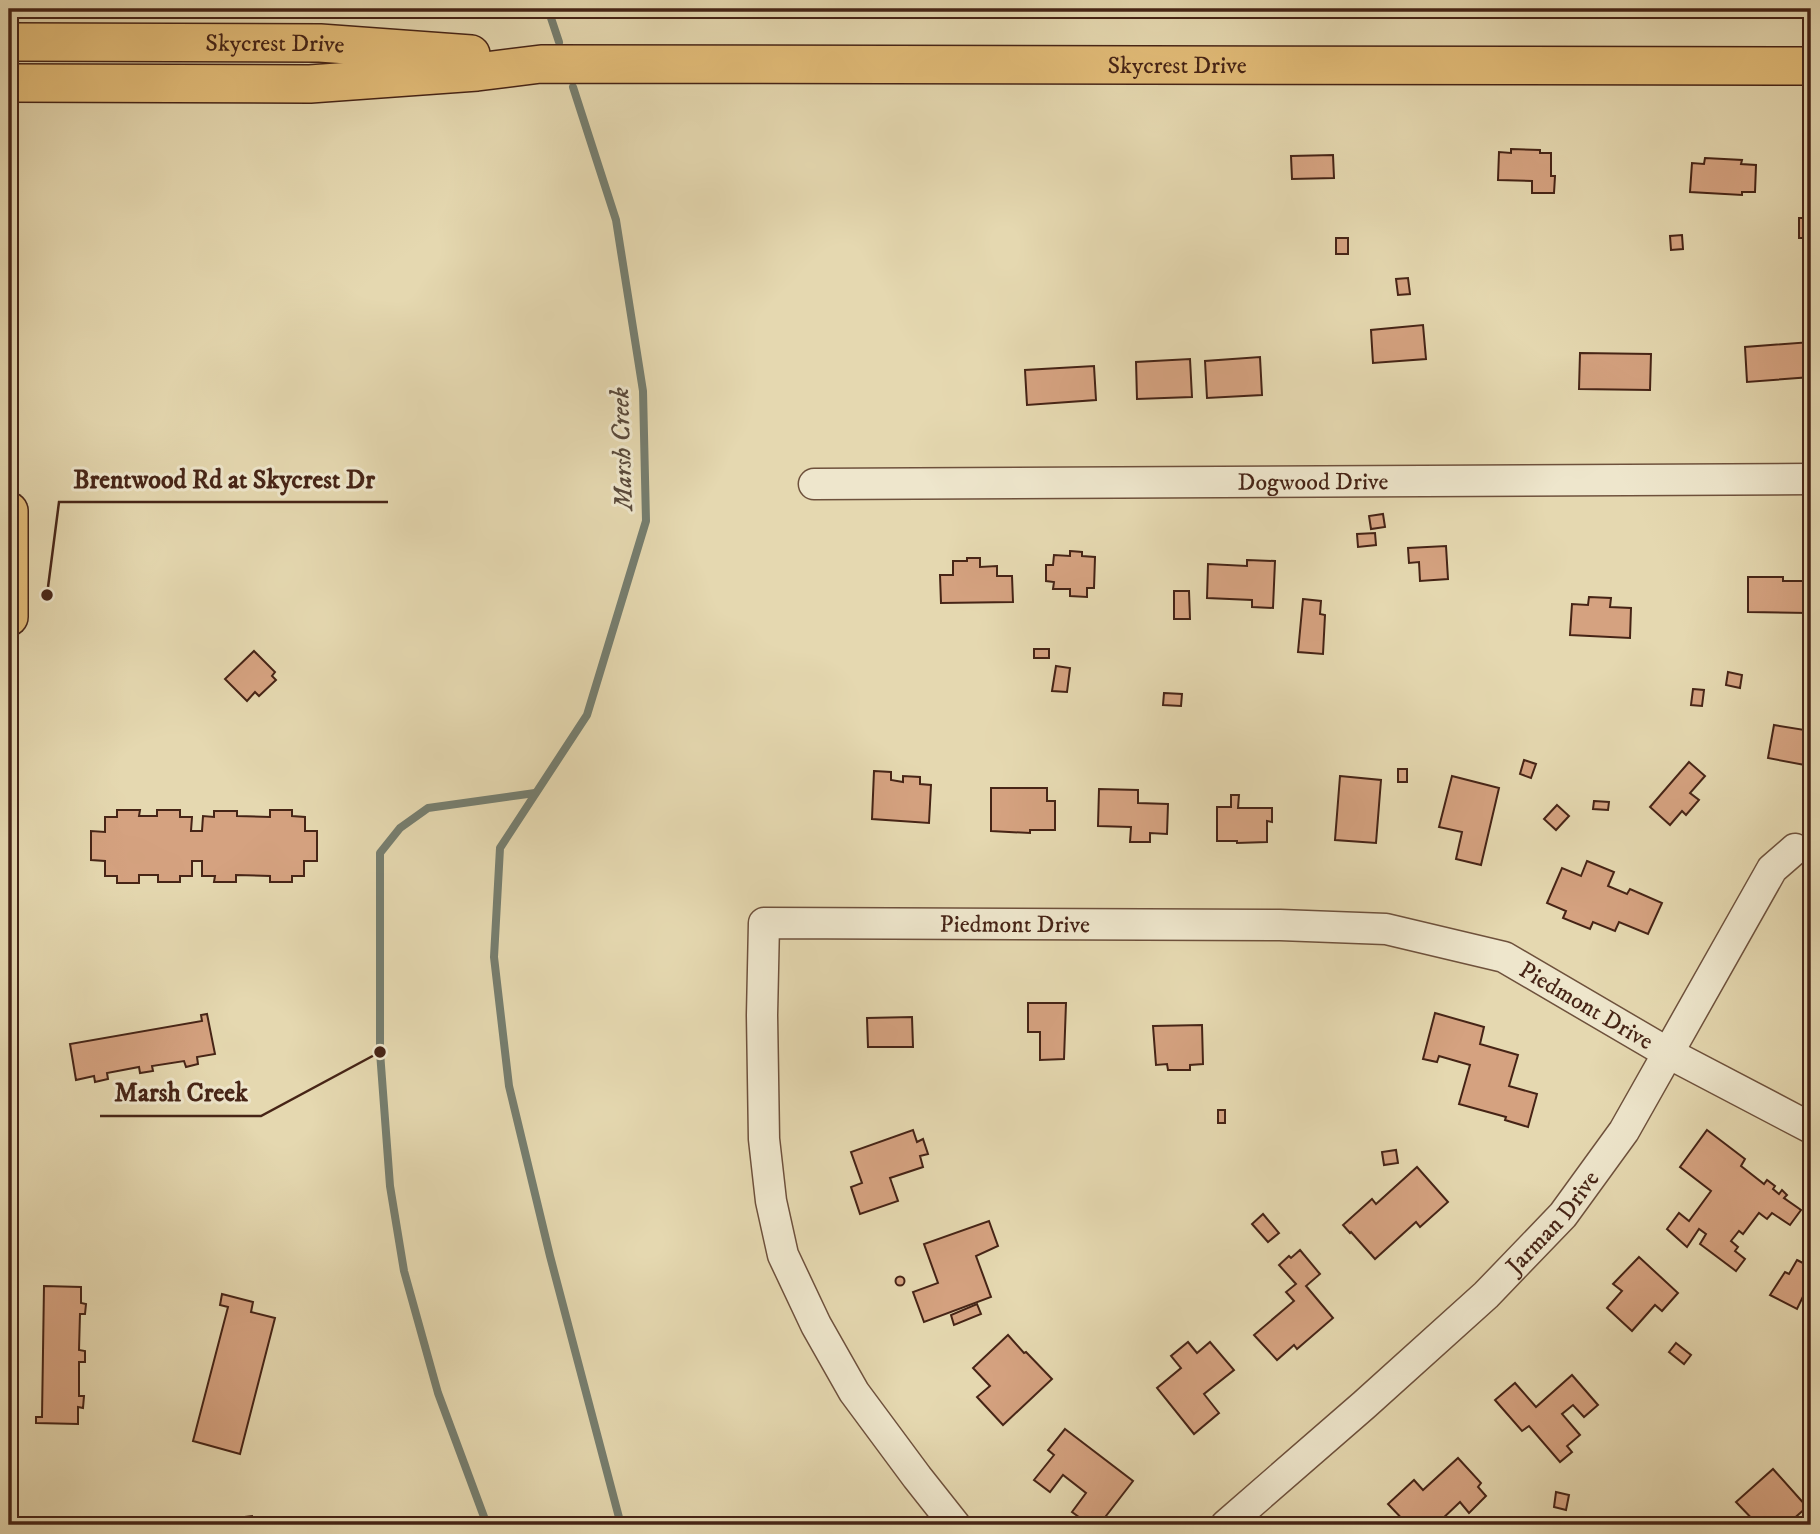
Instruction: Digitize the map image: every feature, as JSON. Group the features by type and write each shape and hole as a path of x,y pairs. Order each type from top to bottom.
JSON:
{"main road":[{"name":"Skycrest Drive","path":"9,42 320,43 471,54 541,64"},
{"name":"Skycrest Drive","path":"9,83 310,84 477,72 541,64 1811,66"},
{"path":"9,511 9,617"}],"street":[{"name":"Dogwood Drive","path":"814,484 1811,479"},
{"name":"Jarman Drive","path":"1226,1525 1486,1295 1563,1214 1624,1131 1772,869 1795,849"},
{"name":"Piedmont Drive","path":"955,1525 855,1392 816,1325 783,1255 771,1201 764,1139 764,923 1266,925 1386,929 1504,957 1668,1053 1811,1128"}],"building":[{"path":"1511,149 1551,153 1551,176 1555,176 1554,193 1532,193 1532,181 1498,180 1499,152 1511,153"},
{"path":"1333,155 1334,178 1292,179 1291,156"},
{"path":"1705,158 1742,160 1741,164 1756,165 1755,192 1742,192 1742,195 1690,192 1692,163 1704,164"},
{"path":"1799,218 1811,218 1811,238 1799,238"},
{"path":"1682,235 1683,249 1671,250 1670,236"},
{"path":"1336,238 1348,238 1348,254 1336,254"},
{"path":"1408,278 1410,294 1398,295 1396,279"},
{"path":"1423,325 1426,359 1373,363 1371,330"},
{"path":"1811,342 1811,377 1747,382 1745,347"},
{"path":"1580,353 1651,354 1650,390 1579,389"},
{"path":"1260,357 1262,395 1207,398 1205,361"},
{"path":"1190,359 1192,397 1137,399 1136,362"},
{"path":"1094,366 1096,400 1027,405 1025,370"},
{"path":"1383,514 1385,527 1371,529 1369,516"},
{"path":"1375,533 1376,545 1358,547 1357,534"},
{"path":"1446,546 1448,579 1420,581 1419,562 1409,563 1408,548"},
{"path":"1070,551 1095,557 1094,588 1087,588 1087,597 1070,596 1070,589 1053,589 1054,582 1046,581 1046,565 1053,565 1054,555 1070,556"},
{"path":"967,558 980,558 980,567 997,566 997,576 1012,576 1013,602 941,603 940,575 953,575 953,561 967,561"},
{"path":"1247,560 1275,561 1273,608 1252,607 1252,600 1207,598 1208,564 1247,566"},
{"path":"1748,577 1783,577 1783,581 1809,581 1808,613 1748,612"},
{"path":"1174,591 1189,591 1190,619 1174,619"},
{"path":"1589,597 1611,598 1610,607 1631,608 1630,638 1570,635 1572,604 1588,605"},
{"path":"1303,599 1321,601 1320,614 1325,615 1323,654 1298,652"},
{"path":"1034,649 1049,649 1049,658 1034,658"},
{"path":"254,651 275,672 272,676 276,680 259,696 255,692 247,701 225,679"},
{"path":"1056,666 1070,668 1067,692 1052,691"},
{"path":"1728,672 1742,675 1740,688 1726,685"},
{"path":"1693,689 1704,690 1702,706 1691,705"},
{"path":"1164,693 1182,694 1181,706 1163,705"},
{"path":"1774,725 1811,731 1810,766 1768,758"},
{"path":"1524,760 1536,764 1531,778 1520,774"},
{"path":"1689,762 1705,776 1690,793 1699,800 1686,815 1682,811 1670,825 1650,807"},
{"path":"1398,769 1407,769 1407,782 1398,782"},
{"path":"874,771 891,772 891,780 903,782 903,776 920,777 920,784 931,785 929,823 872,819"},
{"path":"1340,776 1381,780 1376,843 1335,840"},
{"path":"1452,776 1499,788 1481,865 1456,859 1462,832 1439,827"},
{"path":"991,788 1047,788 1047,801 1055,801 1055,830 1030,830 1030,833 991,831"},
{"path":"1099,789 1138,790 1138,803 1168,804 1167,834 1150,833 1150,842 1130,842 1131,827 1098,826"},
{"path":"1231,795 1239,795 1238,808 1272,808 1272,822 1267,821 1267,842 1217,841 1217,807 1231,807"},
{"path":"1594,801 1609,802 1608,810 1593,809"},
{"path":"1557,805 1569,816 1556,830 1544,819"},
{"path":"117,810 140,810 139,816 157,816 157,810 180,810 180,817 192,817 191,831 202,831 203,816 214,817 214,811 237,811 237,816 270,817 270,810 292,810 292,816 305,817 305,831 317,831 317,861 304,861 304,876 292,876 292,882 270,882 270,876 236,875 236,882 214,882 215,876 202,876 202,861 192,861 192,876 180,876 180,882 158,882 158,875 139,875 139,883 117,883 117,876 105,876 105,861 91,860 91,831 105,832 105,817 117,817"},
{"path":"1587,861 1614,872 1608,886 1627,894 1630,889 1662,903 1648,934 1619,922 1615,931 1593,922 1590,929 1563,918 1566,911 1547,903 1562,868 1581,876"},
{"path":"1028,1003 1066,1003 1064,1059 1040,1060 1040,1032 1028,1032"},
{"path":"1435,1013 1484,1027 1480,1044 1518,1055 1509,1086 1537,1094 1528,1127 1505,1120 1506,1117 1459,1104 1470,1065 1439,1056 1437,1062 1423,1059"},
{"path":"207,1014 215,1054 197,1057 198,1064 186,1067 184,1061 152,1066 153,1071 140,1073 139,1067 107,1073 108,1079 95,1082 94,1076 76,1080 70,1044 202,1021 201,1015"},
{"path":"912,1017 913,1047 868,1047 867,1018"},
{"path":"1202,1025 1203,1064 1190,1065 1190,1070 1168,1070 1167,1064 1156,1065 1153,1026"},
{"path":"1218,1110 1225,1110 1225,1123 1218,1123"},
{"path":"913,1130 917,1142 923,1139 928,1154 920,1156 923,1167 890,1178 898,1201 860,1214 851,1187 862,1183 851,1152"},
{"path":"1707,1130 1745,1159 1741,1166 1764,1184 1767,1180 1775,1186 1773,1189 1779,1194 1782,1190 1787,1195 1784,1198 1801,1210 1790,1225 1772,1213 1767,1219 1759,1213 1743,1234 1739,1231 1731,1241 1738,1247 1735,1251 1745,1259 1736,1271 1700,1244 1706,1234 1699,1229 1687,1247 1667,1229 1679,1213 1689,1221 1711,1191 1680,1167"},
{"path":"1396,1150 1398,1163 1384,1165 1382,1152"},
{"path":"1417,1167 1448,1202 1420,1227 1416,1222 1375,1259 1343,1225 1372,1199 1376,1204"},
{"path":"1263,1214 1279,1233 1268,1242 1252,1224"},
{"path":"989,1221 998,1246 976,1256 991,1297 924,1322 913,1292 938,1283 924,1244"},
{"path":"1300,1250 1320,1274 1306,1286 1333,1318 1297,1349 1294,1345 1277,1360 1254,1335 1294,1301 1286,1292 1296,1284 1279,1265"},
{"path":"1639,1257 1678,1293 1662,1311 1655,1305 1632,1331 1607,1308 1622,1291 1613,1284"},
{"path":"1797,1260 1811,1267 1811,1280 1797,1309 1770,1295 1785,1272 1789,1274"},
{"path":"900,1276 905,1281 900,1286 895,1281"},
{"path":"44,1286 81,1287 81,1303 86,1304 85,1314 80,1314 79,1350 85,1351 85,1362 79,1362 79,1396 84,1396 83,1408 78,1407 78,1424 36,1423 36,1417 42,1417"},
{"path":"222,1294 253,1302 251,1312 275,1318 240,1454 193,1441 228,1307 220,1305"},
{"path":"977,1304 981,1314 954,1325 951,1315"},
{"path":"1008,1335 1052,1379 1003,1425 977,1397 990,1386 973,1368"},
{"path":"1188,1342 1197,1353 1210,1342 1234,1370 1204,1394 1219,1413 1194,1434 1157,1388 1181,1368 1171,1356"},
{"path":"1676,1343 1691,1355 1684,1364 1669,1352"},
{"path":"1572,1375 1598,1405 1584,1417 1573,1405 1562,1414 1580,1435 1567,1446 1572,1452 1560,1462 1529,1426 1522,1431 1495,1400 1515,1383 1536,1407"},
{"path":"1065,1429 1133,1481 1099,1525 1090,1525 1072,1512 1086,1493 1063,1475 1050,1492 1034,1480 1054,1455 1048,1450"},
{"path":"1458,1458 1481,1483 1478,1487 1486,1496 1469,1513 1460,1502 1439,1522 1442,1525 1408,1525 1388,1504 1414,1480 1423,1490"},
{"path":"1773,1469 1807,1507 1790,1522 1792,1525 1758,1525 1736,1502"},
{"path":"1556,1492 1569,1495 1566,1510 1554,1507"},
{"path":"252,1516 253,1523 246,1525 210,1525 209,1521"}],"waterway":[{"name":"Marsh Creek","path":"548,9 559,42"},
{"name":"Marsh Creek","path":"573,87 616,220 643,391 646,521 587,715 500,848 494,957 509,1086 550,1256 621,1525"},
{"name":"Marsh Creek","path":"487,1525 438,1393 404,1271 390,1186 380,1052 380,853 400,828 428,808 535,793"}],"place":[{"name":"Brentwood Rd at Skycrest Dr","path":"47,595"},
{"name":"Marsh Creek","path":"380,1052"}]}
